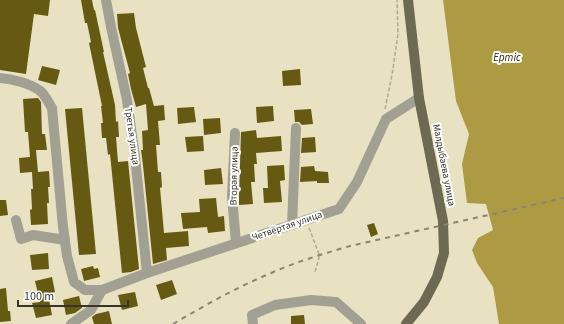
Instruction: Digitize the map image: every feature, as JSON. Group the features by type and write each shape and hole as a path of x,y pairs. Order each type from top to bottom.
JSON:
{"main road":[{"name":"Малдыбаева улица","path":"406,324 424,302 431,290 437,277 444,253 443,221 419,98 408,0"}],"street":[{"name":"Третья улица","path":"106,0 128,100 147,273"},
{"name":"Четвёртая улица","path":"0,78 12,79 40,90 52,108 62,227 67,256 74,282 85,290 102,290 147,273 339,209 358,182 386,119 419,98"},
{"path":"292,225 296,128"},
{"name":"Вторая улица","path":"234,133 232,196 236,243"},
{"path":"16,220 21,239 33,234 65,240"},
{"path":"71,324 91,310 102,290"},
{"path":"253,324 252,316 275,305 310,300 336,302 361,324"}],"path":[{"path":"383,126 398,34 396,0"},
{"path":"306,220 319,254 315,272"}],"water":[{"name":"Ертіс","path":"443,0 564,0 564,324 499,324 493,287 477,263 472,250 478,238 493,230 486,204 467,203 462,164 469,134 456,101"}],"building":[{"path":"0,0 50,0 48,16 34,14 26,74 0,70"},
{"path":"81,0 92,0 95,10 115,105 116,122 118,121 119,137 116,137 118,162 128,161 139,269 131,272 122,273 110,154 108,155 106,138 102,138 102,106 89,43 91,42 87,23 85,23"},
{"path":"134,13 136,28 146,67 143,68 148,88 154,106 164,105 165,120 158,121 160,145 156,145 158,172 161,172 162,187 160,188 164,233 188,231 189,246 166,248 167,260 153,264 141,150 143,150 142,131 148,130 146,104 136,107 128,74 130,73 118,28 117,14"},
{"path":"42,66 60,70 56,85 38,80"},
{"path":"300,69 301,85 283,86 282,71"},
{"path":"38,98 41,102 42,134 45,134 47,150 36,150 38,172 49,171 49,203 47,203 48,224 31,225 31,189 33,189 32,172 20,173 19,158 30,157 28,132 25,132 23,99"},
{"path":"273,106 274,121 257,123 256,107"},
{"path":"194,107 196,122 178,124 177,108"},
{"path":"82,108 96,254 79,255 65,109"},
{"path":"311,109 313,124 302,125 299,122 295,122 294,110"},
{"path":"220,118 221,133 204,135 203,119"},
{"path":"256,130 257,138 281,136 282,151 256,153 257,164 254,164 255,182 251,182 253,204 239,205 241,132"},
{"path":"203,136 204,151 187,152 185,137"},
{"path":"315,137 316,152 301,153 302,138"},
{"path":"284,165 285,180 280,181 282,202 264,203 263,188 268,188 267,166"},
{"path":"314,166 315,171 328,172 329,183 317,183 317,181 300,182 301,167"},
{"path":"221,168 223,184 205,185 204,170"},
{"path":"216,198 218,217 224,216 225,231 208,233 207,227 183,229 181,213 200,212 199,199"},
{"path":"0,200 6,200 8,215 0,216"},
{"path":"374,223 378,234 371,237 367,225"},
{"path":"48,253 49,269 32,270 30,255"},
{"path":"93,266 94,269 98,268 100,277 84,281 81,269"},
{"path":"52,277 55,292 48,294 52,315 36,318 32,303 40,302 35,281"},
{"path":"172,280 177,294 161,300 156,285"},
{"path":"6,288 8,311 10,311 11,321 0,322 0,289"},
{"path":"135,292 138,306 122,310 118,295"},
{"path":"79,296 82,308 75,313 66,315 63,300"},
{"path":"109,311 112,324 94,324 92,317 96,314"},
{"path":"304,315 305,324 291,324 291,316"}],"railway":[{"path":"173,324 244,285 309,258 350,246 564,198"}]}
